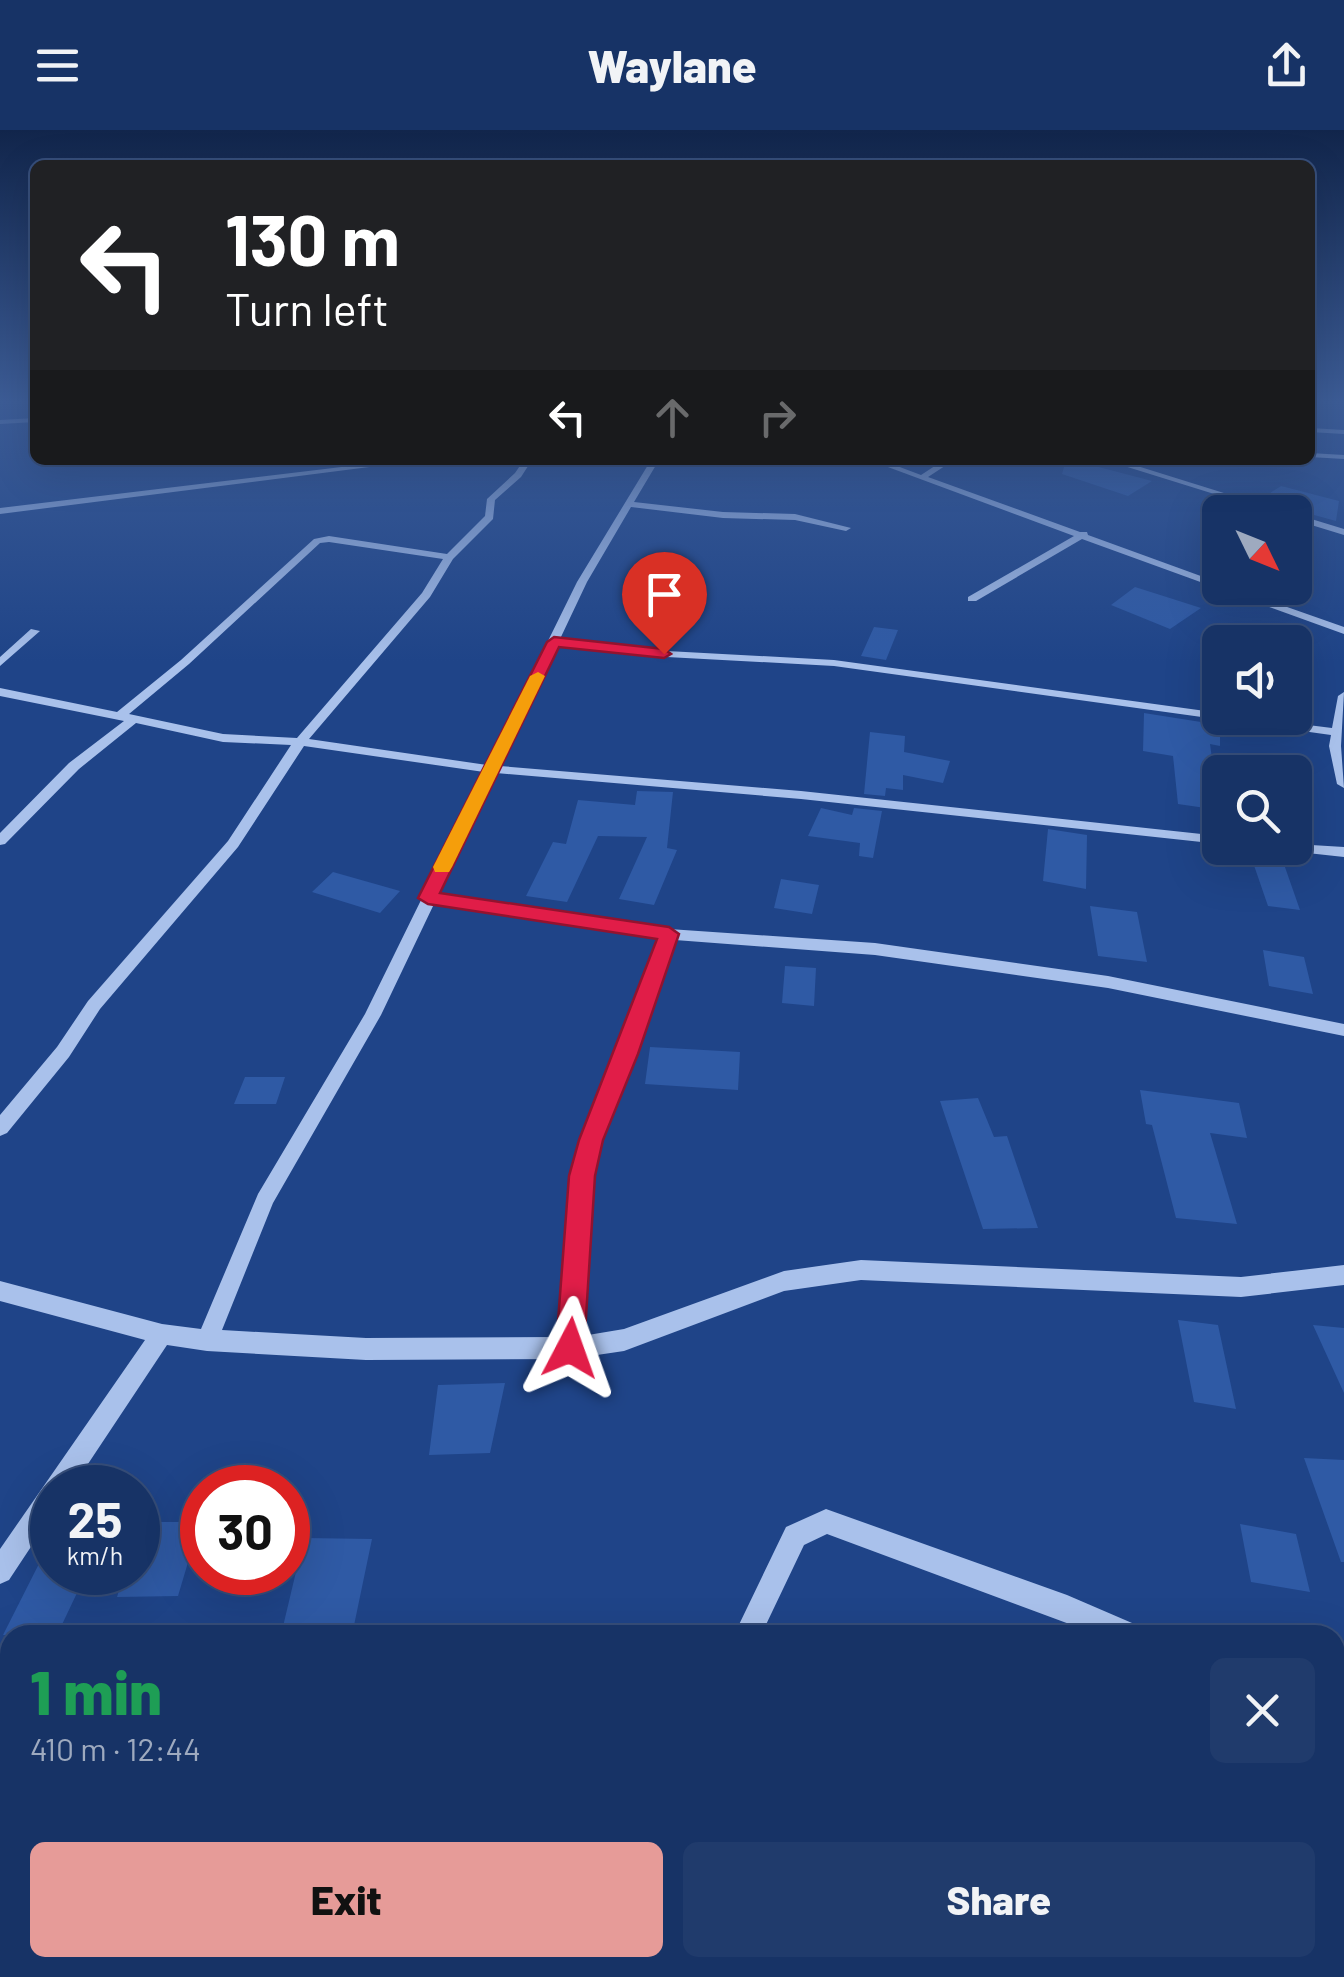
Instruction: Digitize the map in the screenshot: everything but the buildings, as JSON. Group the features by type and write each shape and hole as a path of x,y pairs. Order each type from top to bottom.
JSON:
{"street":[{"path":"0,511 180,489"},
{"path":"0,1128 63,1052 94,1005 233,844 300,742 426,595 449,557 490,517 490,499 501,489"},
{"path":"207,1340 265,1200 373,1015 582,582 636,489"},
{"path":"957,489 1202,579"},
{"path":"627,504 723,515 795,517 846,528"},
{"path":"1312,522 1344,532"},
{"path":"972,600 1084,534"},
{"path":"0,841 65,774 317,541 329,539 449,557"},
{"path":"1272,605 1344,631"},
{"path":"0,663 36,630"},
{"path":"554,642 630,652 834,663 1202,714"},
{"path":"0,692 223,738 300,742 491,768 801,795 1202,838"},
{"path":"1344,696 1335,746 1344,784"},
{"path":"1312,729 1337,732"},
{"path":"1312,849 1344,852"},
{"path":"428,898 669,934 875,949 1108,982 1344,1030"},
{"path":"570,1348 582,1176 591,1140 627,1054 669,934"},
{"path":"0,1291 162,1334 207,1340 366,1349 570,1348 624,1340 784,1281 860,1270 1240,1287 1344,1274"},
{"path":"73,1465 162,1334"},
{"path":"752,1625 796,1536 826,1521 1106,1625"},
{"path":"0,1570 30,1526"}],"slow traffic":[{"path":"442,867 538,676"}],"route":[{"path":"570,1348 582,1176 591,1140 627,1054 669,934 428,898 554,642 664,654"}]}
